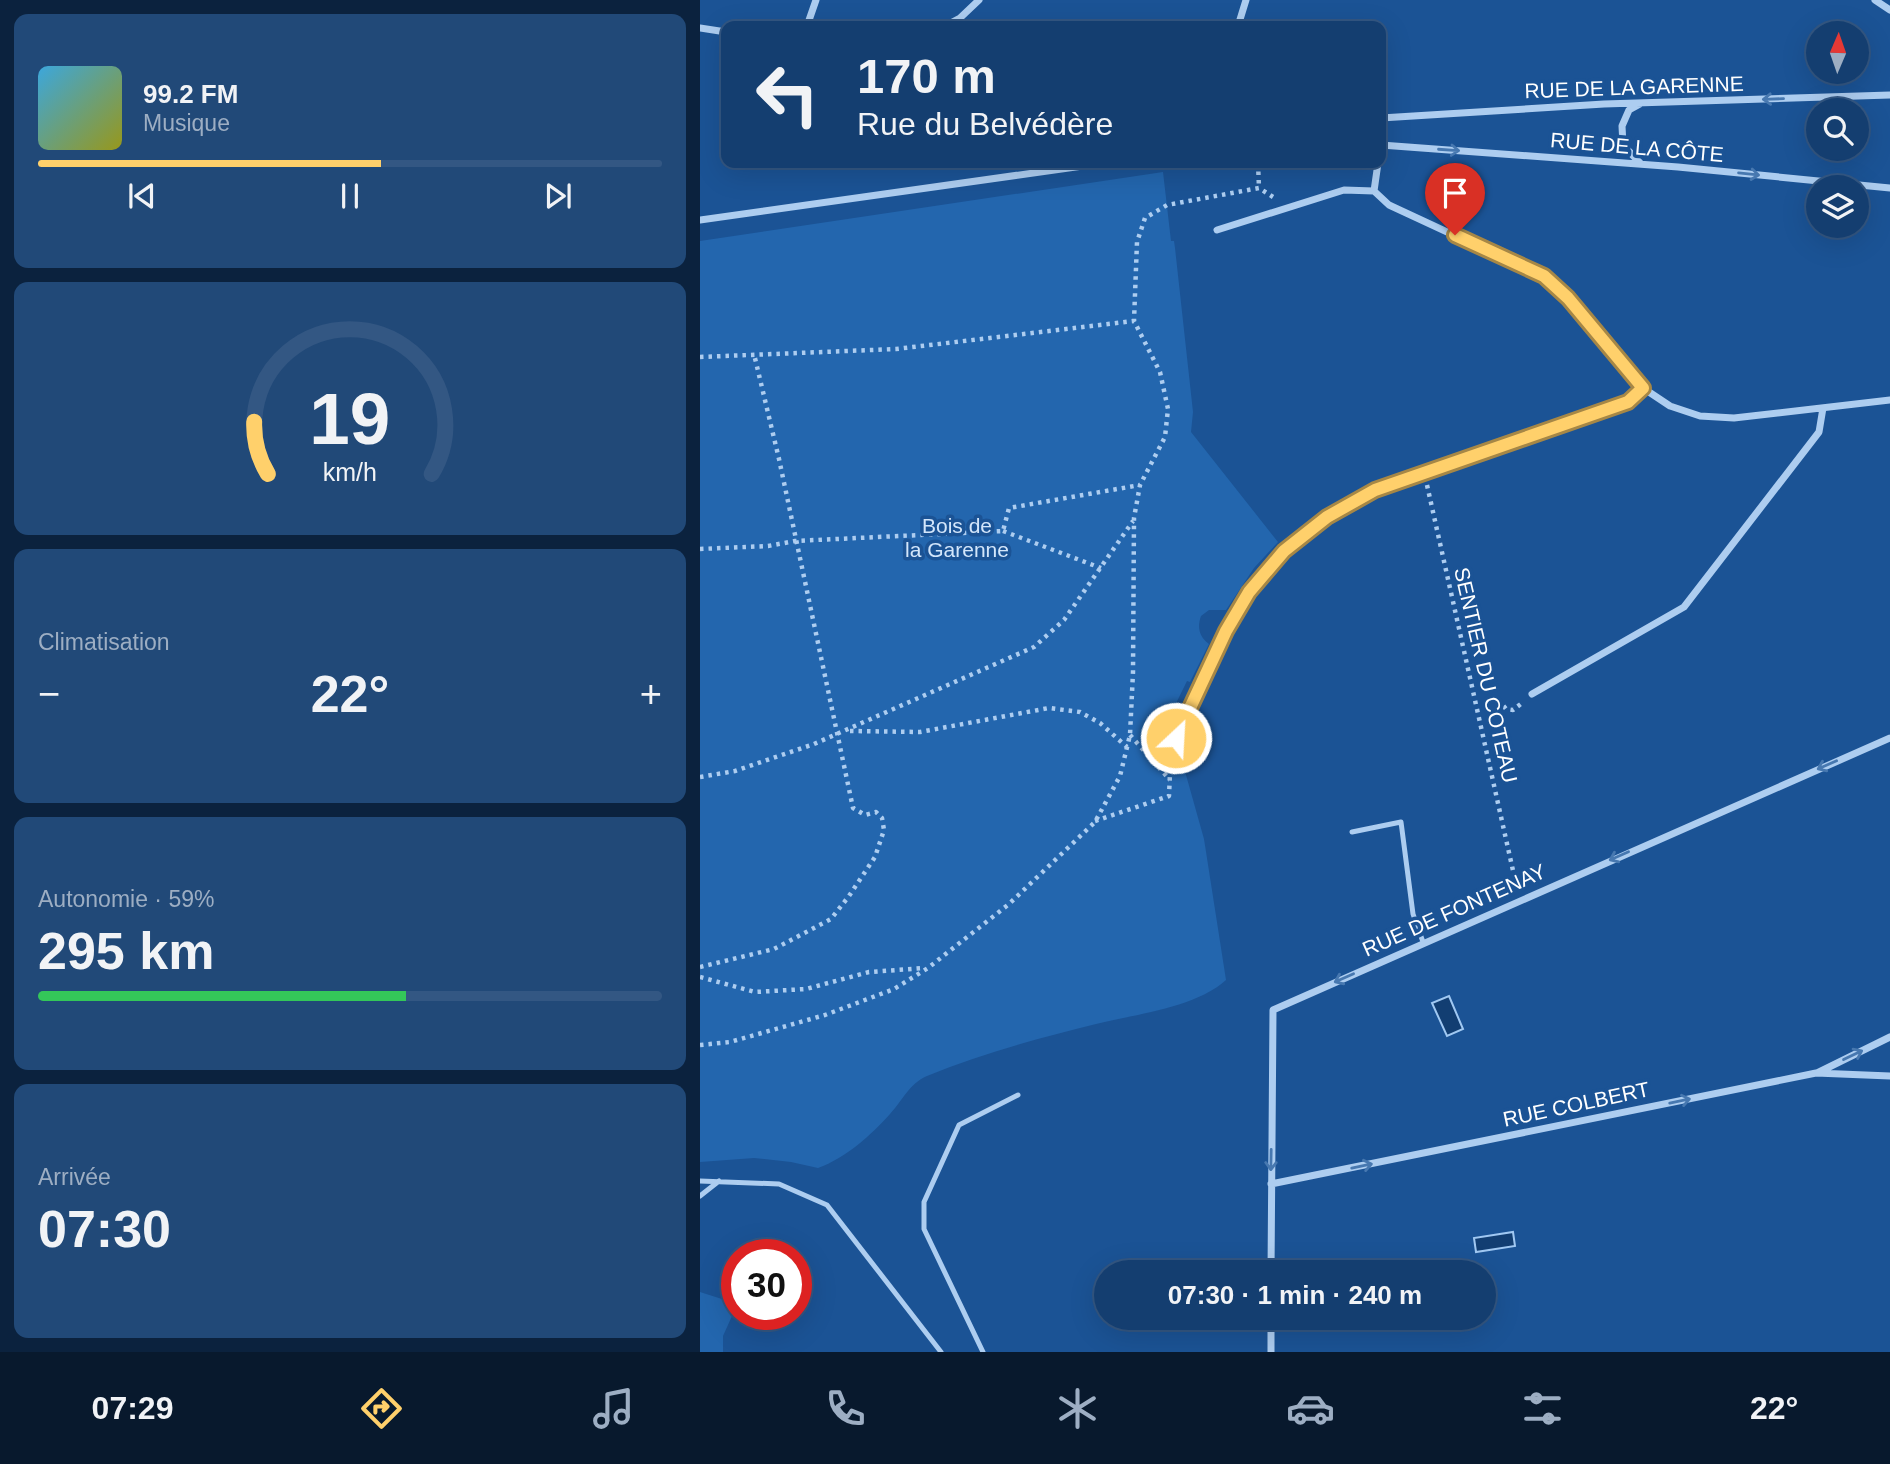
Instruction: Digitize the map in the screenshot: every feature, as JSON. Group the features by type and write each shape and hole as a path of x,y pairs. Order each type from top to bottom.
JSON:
{"street":[{"path":"809,21 816,0"},
{"path":"954,21 979,0"},
{"path":"1239,21 1245,0"},
{"path":"1875,0 1890,10"},
{"path":"700,27 721,31"},
{"name":"RUE DE LA GARENNE","path":"1386,118 1643,102 1890,95"},
{"path":"1641,164 1623,145 1622,126 1629,110 1643,102"},
{"name":"RUE DE LA CÔTE","path":"1386,145 1641,164 1890,188"},
{"path":"700,220 1069,168"},
{"path":"1374,191 1377,168"},
{"path":"1217,230 1344,190 1374,191 1389,205 1544,276 1568,298 1643,388 1670,406 1700,416 1734,418 1890,400"},
{"path":"1176,738 1237,611 1249,592 1284,551 1327,517 1375,490 1628,402 1643,388"},
{"path":"1532,694 1684,607 1819,432 1824,408"},
{"name":"RUE DE FONTENAY","path":"1271,1260 1272,1010 1890,738"},
{"path":"1816,1073 1890,1037"},
{"name":"RUE COLBERT","path":"1270,1184 1816,1073 1890,1076"},
{"path":"1271,1330 1271,1352"}],"lane":[{"path":"1352,832 1401,822 1413,914 1423,942"},
{"path":"983,1352 924,1229 924,1202 959,1125 1018,1096"},
{"path":"700,1181 779,1184 827,1205 941,1352"},
{"path":"700,1196 719,1181"}],"path":[{"path":"700,1045 730,1042 825,1015 894,989 928,968 1009,904 1095,822 1120,776 1130,735 1134,518 1140,485 1165,437 1168,409 1160,372 1134,321 1137,242 1145,218 1167,205 1259,188 1258,168"},
{"path":"700,357 896,348 1134,321"},
{"path":"700,967 774,949 831,919 875,857 884,830 882,818 876,812 865,815 853,808 754,354"},
{"name":"SENTIER DU COTEAU","path":"1425,474 1516,884"},
{"path":"1003,531 1009,508 1140,485"},
{"path":"700,778 735,771 814,744 1034,647 1064,620 1134,518"},
{"path":"700,550 795,541 1003,531 1101,568"},
{"name":"SENTIER DU COTEAU","path":"1496,705 1502,704 1508,710 1516,708"},
{"path":"846,731 920,732 1049,708 1080,712 1100,723 1127,747"},
{"path":"1130,735 1171,781"},
{"path":"1095,822 1169,796 1171,750"},
{"path":"700,977 755,992 806,989 869,972 928,968"}],"green space":[{"name":"Bois de la Garenne","path":"1163,172 1171,241 1174,241 1175,248 1193,412 1191,432 1278,542 1254,568 1226,610 1209,610 1201,616 1200,632 1209,644 1174,707 1169,731 1172,750 1179,750 1204,839 1226,980 1213,990 1182,1004 1032,1041 927,1076 911,1088 866,1138 848,1152 818,1168 754,1158 700,1162 700,241"},
{"path":"700,1292 721,1299 721,1330 726,1330 723,1352 700,1352"}],"shaded area":[{"path":"1449,996 1463,1029 1447,1036 1432,1003"},
{"path":"1513,1232 1515,1246 1476,1252 1474,1238"}],"route":[{"path":"1176,738 1226,631 1249,592 1284,551 1327,517 1375,490 1628,402 1643,388 1568,298 1544,276 1455,235"}]}
